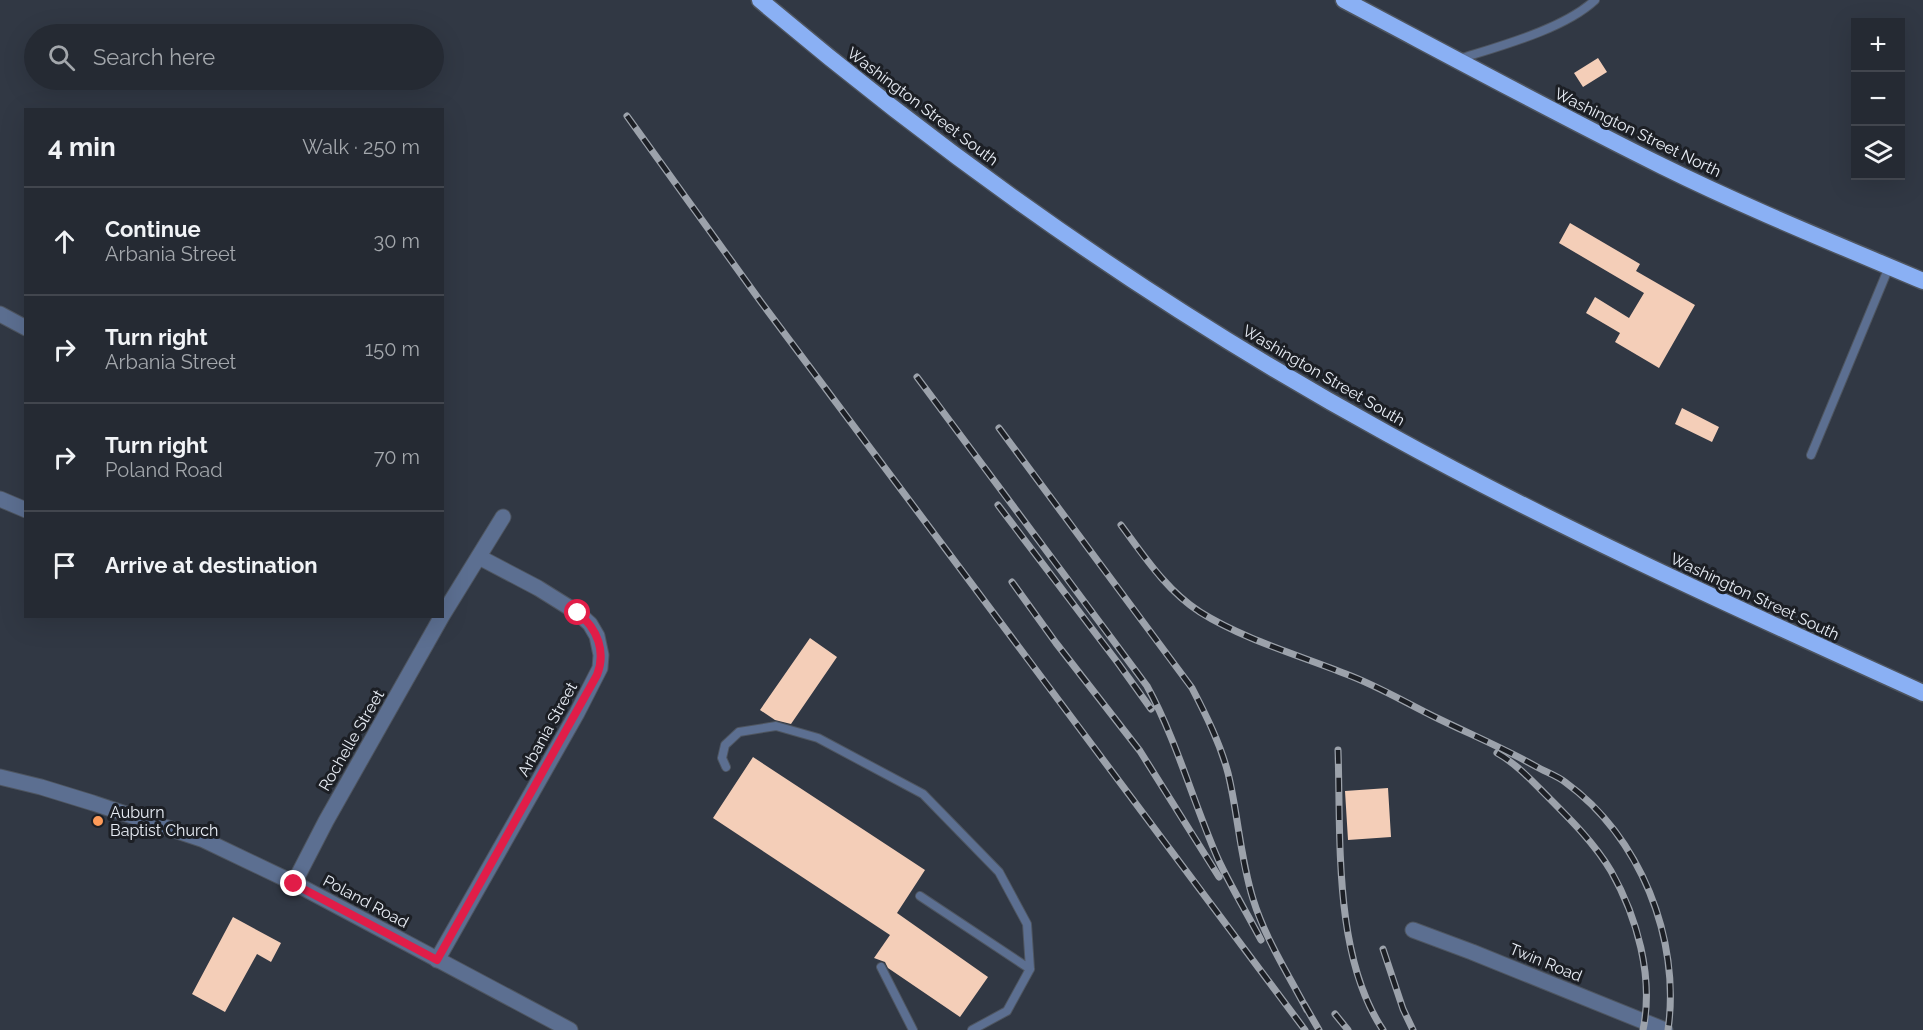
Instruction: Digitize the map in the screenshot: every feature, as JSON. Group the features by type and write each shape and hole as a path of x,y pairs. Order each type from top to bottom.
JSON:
{"highway":[{"name":"Washington Street South","path":"760,0 899,112 1010,194 1183,313 1307,387 1388,434 1544,515 1694,589 1923,693"},
{"name":"Washington Street North","path":"1344,0 1663,166 1771,216 1923,281"}],"street":[{"path":"0,314 24,327"},
{"path":"0,498 24,509"},
{"name":"Rochelle Street","path":"444,613 503,517"},
{"name":"Arbania Street","path":"437,960 582,704 597,675 601,655 597,636 590,624 578,613 538,588 479,557"},
{"name":"Rochelle Street","path":"294,884 326,821 441,618"},
{"name":"Poland Road","path":"0,777 93,802 204,840 294,884 570,1030"},
{"name":"Twin Road","path":"1413,930 1665,1030"}],"lane":[{"path":"1456,60 1545,30 1588,7 1595,0"},
{"path":"1811,455 1889,267"},
{"path":"726,767 722,758 726,745 739,732 776,726 818,738 923,794 999,872 1027,924 1030,969 1007,1011 972,1030"},
{"path":"920,896 1030,969"},
{"path":"881,967 914,1030"}],"building":[{"path":"1598,58 1607,72 1583,87 1574,73"},
{"path":"1570,223 1640,264 1636,271 1695,305 1659,368 1615,342 1620,333 1586,313 1595,297 1629,318 1644,293 1559,243"},
{"path":"1682,408 1719,427 1712,442 1675,424"},
{"path":"810,638 837,657 791,724 775,720 760,710"},
{"path":"753,757 925,870 897,913 988,977 960,1017 888,968 885,962 874,958 890,935 713,818"},
{"path":"1388,788 1391,837 1348,840 1345,791"},
{"path":"233,917 281,943 271,962 257,954 225,1012 192,994"}],"railway":[{"path":"627,116 761,302 1305,1030"},
{"path":"917,377 1147,686 1167,728 1218,859 1261,940"},
{"path":"999,428 1192,688 1225,762 1253,899 1277,956 1307,1010"},
{"path":"998,505 1151,709"},
{"path":"1121,525 1166,583 1200,612 1252,638 1370,684 1501,748 1562,780 1591,804 1615,831 1634,860 1661,926 1668,960 1670,995 1668,1030"},
{"path":"1012,582 1140,751 1219,877"},
{"path":"1338,750 1340,857 1348,931 1355,967 1367,1000 1383,1030"},
{"path":"1497,753 1511,762 1566,815 1611,871 1629,908 1641,948 1646,989 1643,1030"},
{"path":"1383,949 1403,1009 1413,1030"},
{"path":"1304,1004 1319,1030"},
{"path":"1335,1014 1348,1030"}],"place":[{"name":"Auburn Baptist Church","path":"98,821"}],"route":[{"path":"294,884 437,960 577,713 600,668 601,655 597,636 590,624 578,613"}]}
